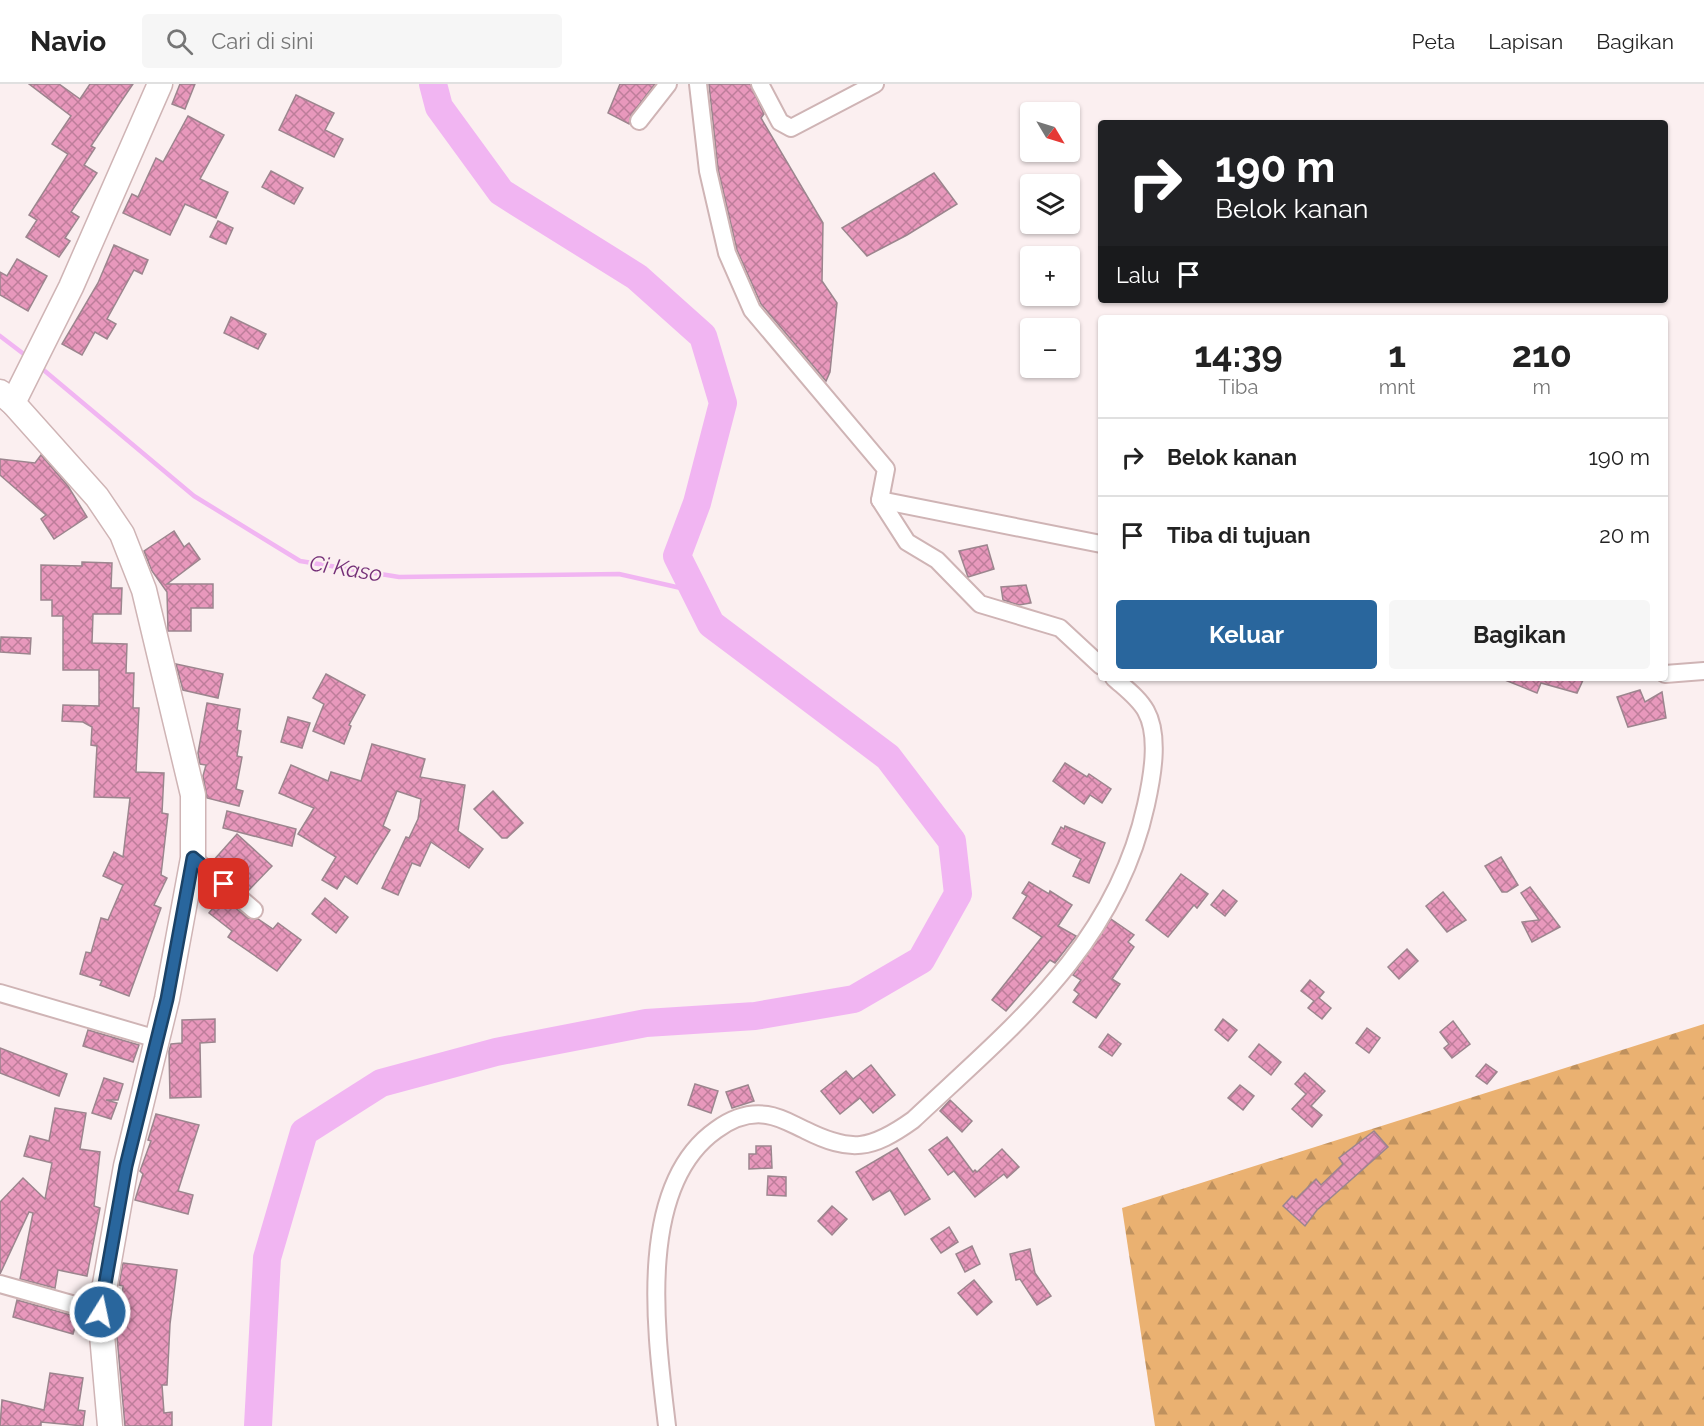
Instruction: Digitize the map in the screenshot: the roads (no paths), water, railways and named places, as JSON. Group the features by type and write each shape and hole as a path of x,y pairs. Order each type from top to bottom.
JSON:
{"street":[{"path":"110,1426 100,1312 126,1166 157,1039 193,858 193,795 144,590 123,534 97,497 6,398 26,379 71,287 160,84"},
{"path":"639,121 668,84"},
{"path":"698,84 708,171 727,253 748,302 803,373 886,469 880,500 907,542 937,560 980,604 1060,628 1098,663"},
{"path":"760,84 780,122 791,128 875,84"},
{"path":"880,500 1098,543"},
{"path":"1668,674 1704,671"},
{"path":"667,1426 657,1342 658,1240 664,1210 689,1156 708,1136 728,1121 753,1114 778,1117 834,1144 855,1147 872,1144 889,1137 913,1120 1045,994 1098,925 1122,884 1140,834 1149,792 1152,735 1146,711 1117,681"},
{"path":"193,858 254,910"},
{"path":"0,993 157,1039"},
{"path":"0,1284 100,1312"}],"waterway":[{"path":"258,1426 267,1258 304,1132 381,1083 496,1052 646,1023 755,1016 854,999 921,960 958,894 952,841 888,757 711,624 677,556 697,503 723,403 703,336 637,277 501,192 439,107 433,84"},
{"name":"Ci Kaso","path":"0,336 29,358"},
{"name":"Ci Kaso","path":"40,367 194,496 300,561 399,577 619,574 694,591"}]}
